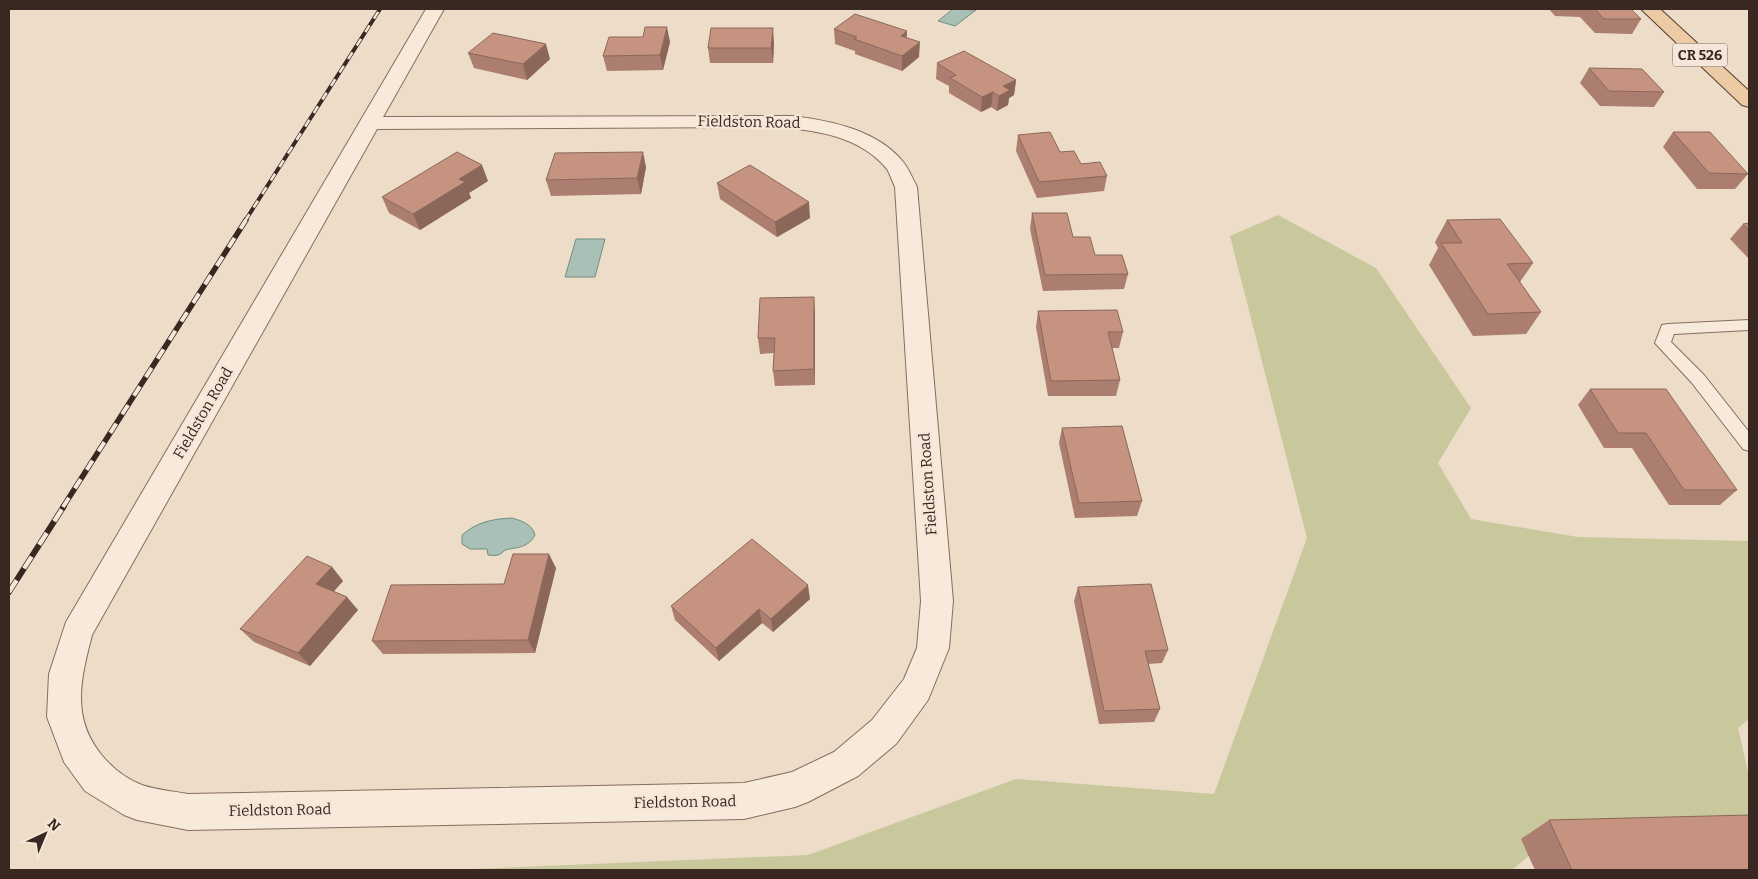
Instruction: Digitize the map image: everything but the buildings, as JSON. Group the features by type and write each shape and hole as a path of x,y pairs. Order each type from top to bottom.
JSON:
{"main road":[{"name":"CR 526","path":"1650,9 1749,101"}],"street":[{"name":"Fieldston Road","path":"370,122 804,122 830,127 858,137 880,151 896,167 906,187 937,601 933,648 916,689 884,732 846,764 795,789 744,801 188,812 137,802 98,779 76,750 64,717 65,674 78,632 370,122 435,9"}],"lane":[{"path":"1749,325 1668,329 1664,343 1698,379 1749,444"}],"green space":[{"path":"1278,215 1376,268 1471,408 1438,463 1471,519 1578,537 1749,541 1749,719 1738,728 1749,776 1749,851 1544,843 1512,870 450,870 808,855 1016,779 1214,794 1307,538 1230,236"}],"shaded area":[{"path":"953,9 976,10 955,26 938,21"},
{"path":"576,239 605,239 595,277 565,277"},
{"path":"512,518 526,524 534,531 535,535 526,545 505,550 499,554 488,555 487,549 470,549 462,544 462,535 473,527 491,520"}],"railway":[{"path":"245,221 380,9"},
{"path":"63,507 246,220"},
{"path":"9,592 64,506"}]}
